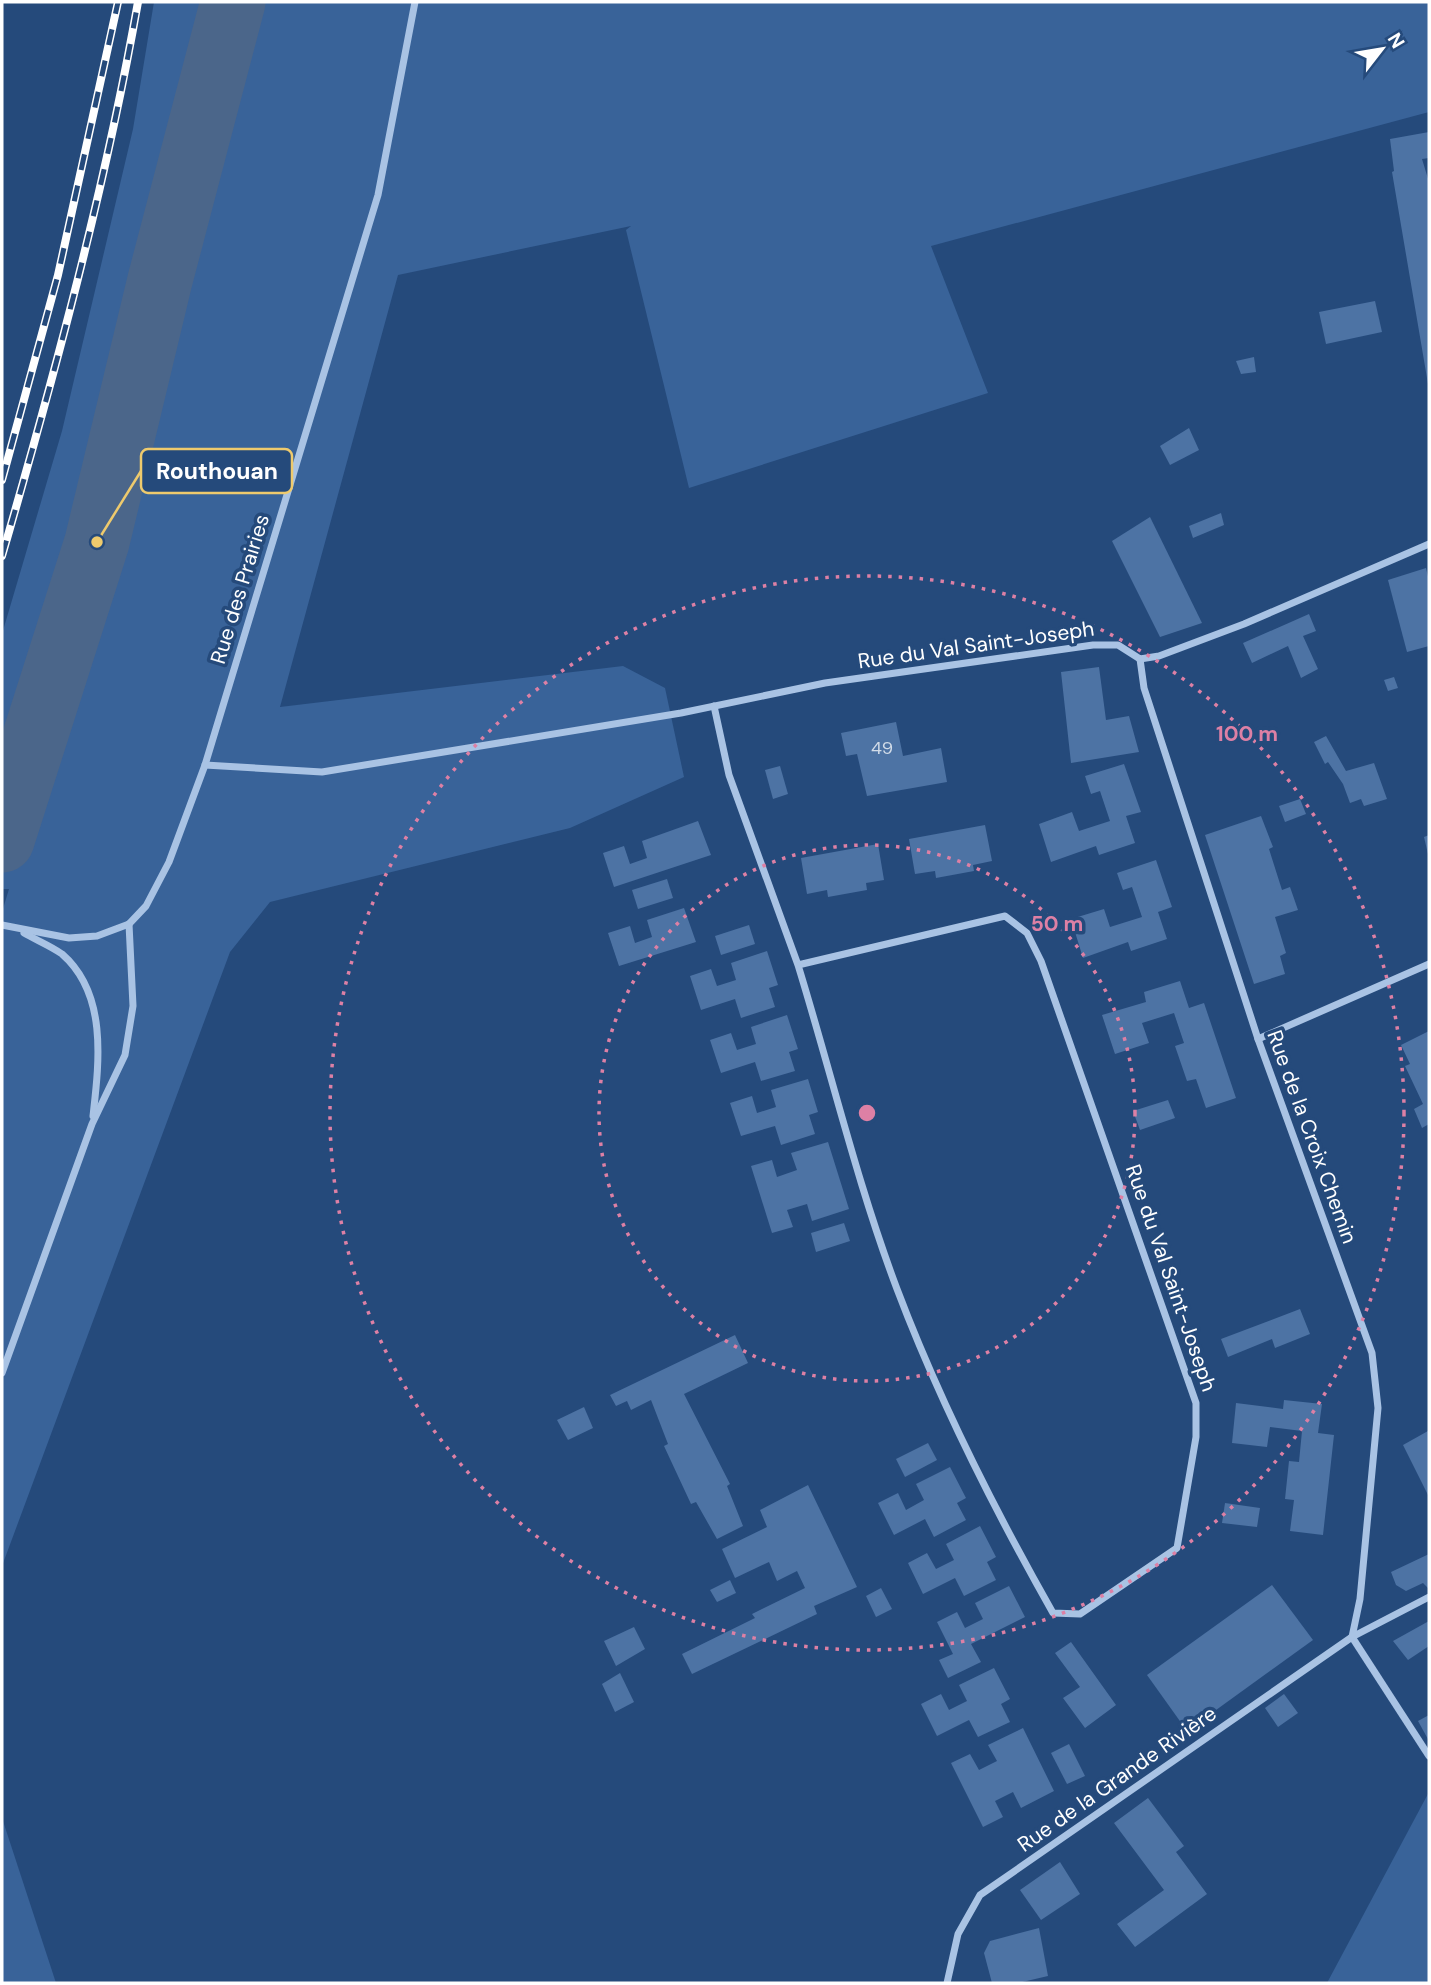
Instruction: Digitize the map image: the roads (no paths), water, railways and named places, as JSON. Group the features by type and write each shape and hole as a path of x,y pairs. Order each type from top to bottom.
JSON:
{"street":[{"name":"Rue des Prairies","path":"129,924 146,906 159,884 205,765 378,195 415,2"},
{"path":"1140,659 1158,656 1244,624 1429,544"},
{"name":"Rue du Val Saint-Joseph","path":"205,765 322,772 714,706 825,683 1093,645 1118,645 1140,659"},
{"name":"Rue de la Croix Chemin","path":"1140,659 1144,688 1258,1039 1372,1353 1378,1408 1360,1599 1352,1637"},
{"name":"Rue du Val Saint-Joseph","path":"714,706 729,775 797,965 871,1209 930,1373 1053,1613 1080,1614 1177,1548 1196,1437 1196,1403 1041,961 1027,933 1004,916 797,965"},
{"path":"2,925 69,938 97,936 129,924 133,1006 125,1055 92,1124 2,1373"},
{"path":"18,929 62,954 84,981 95,1010 97,1041 98,1068 92,1124"},
{"path":"1258,1039 1429,964"},
{"name":"Rue de la Grande Rivière","path":"947,1983 958,1934 980,1895 1352,1637 1429,1597"},
{"path":"1352,1637 1429,1756"}],"waterway":[{"path":"2,840 97,542 160,280 233,2"}],"railway":[{"path":"2,480 58,275 118,2"},
{"path":"2,556 78,280 110,142 138,2"}],"place":[{"name":"Routhouan","path":"97,542"}]}
